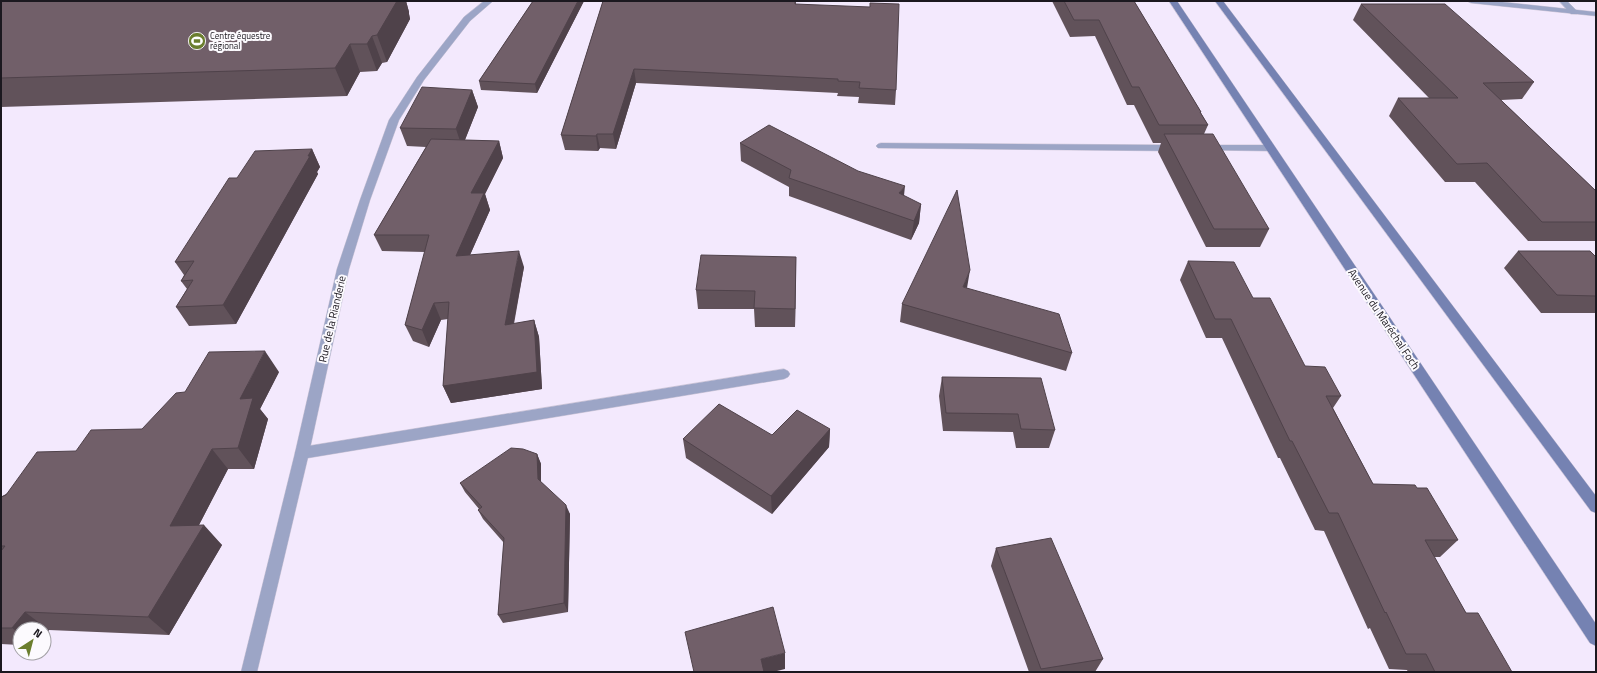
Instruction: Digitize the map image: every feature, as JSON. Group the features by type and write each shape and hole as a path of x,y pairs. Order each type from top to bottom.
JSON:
{"main road":[{"name":"Avenue du Maréchal Foch","path":"1173,1 1596,638"},
{"path":"1219,1 1596,507"}],"street":[{"name":"Rue de la Rianderie","path":"249,672 302,454 343,269 385,142 394,120 420,79 467,19 489,1"},
{"path":"1471,1 1596,14"},
{"path":"1563,1 1574,12"},
{"path":"881,146 1181,148"},
{"path":"1197,148 1270,148"},
{"path":"302,454 784,374"}],"building":[{"name":"Centre équestre régional","path":"1,1 397,1 377,35 372,36 367,44 350,44 335,68 1,78"},
{"path":"533,1 578,1 535,84 479,81"},
{"path":"603,1 795,1 795,4 870,7 870,3 899,4 896,90 859,88 860,82 838,81 838,79 634,69 613,134 597,134 596,136 561,135"},
{"path":"1064,1 1134,1 1208,125 1159,125 1139,87 1132,87 1099,20 1074,20"},
{"path":"1361,4 1445,4 1534,82 1483,83 1596,191 1596,222 1542,222 1487,163 1457,164 1398,98 1458,98"},
{"path":"422,87 472,90 456,129 400,128"},
{"path":"769,125 858,171 905,186 899,193 921,204 914,221 789,178 791,170 740,143"},
{"path":"1164,134 1213,134 1269,229 1214,229"},
{"path":"431,139 499,141 471,193 484,193 456,256 519,251 505,325 534,320 537,372 443,386 449,302 434,303 422,330 405,325 429,235 374,235"},
{"path":"312,149 308,156 310,156 223,305 176,307 193,280 181,281 194,261 175,262 229,178 237,178 255,151"},
{"path":"957,190 970,270 963,287 1059,314 1072,353 902,304"},
{"path":"1518,251 1590,251 1596,257 1596,296 1557,295"},
{"path":"701,255 796,257 795,309 754,308 755,291 696,290"},
{"path":"1188,261 1234,262 1253,298 1270,298 1305,366 1325,367 1341,396 1326,396 1373,484 1415,485 1417,488 1427,488 1458,540 1425,540 1466,613 1478,613 1512,672 1435,672 1426,654 1406,654 1338,513 1329,513 1292,441 1290,441 1231,319 1215,319"},
{"path":"265,351 240,399 253,398 238,448 212,449 170,526 204,525 148,617 25,612 18,621 12,621 12,628 1,628 1,551 5,546 1,546 1,497 6,495 37,452 76,451 91,430 142,429 176,393 185,392 209,352"},
{"path":"942,377 1041,378 1055,430 1021,429 1018,414 946,413"},
{"path":"719,404 772,435 797,410 830,429 771,496 683,439"},
{"path":"511,448 523,449 537,454 538,479 566,505 564,603 498,615 504,538 478,510 482,507 460,483"},
{"path":"1051,538 1103,659 1041,669 996,548"},
{"path":"773,607 785,653 761,659 764,672 694,672 685,632"}],"place":[{"name":"Centre équestre régional","path":"197,41"}]}
